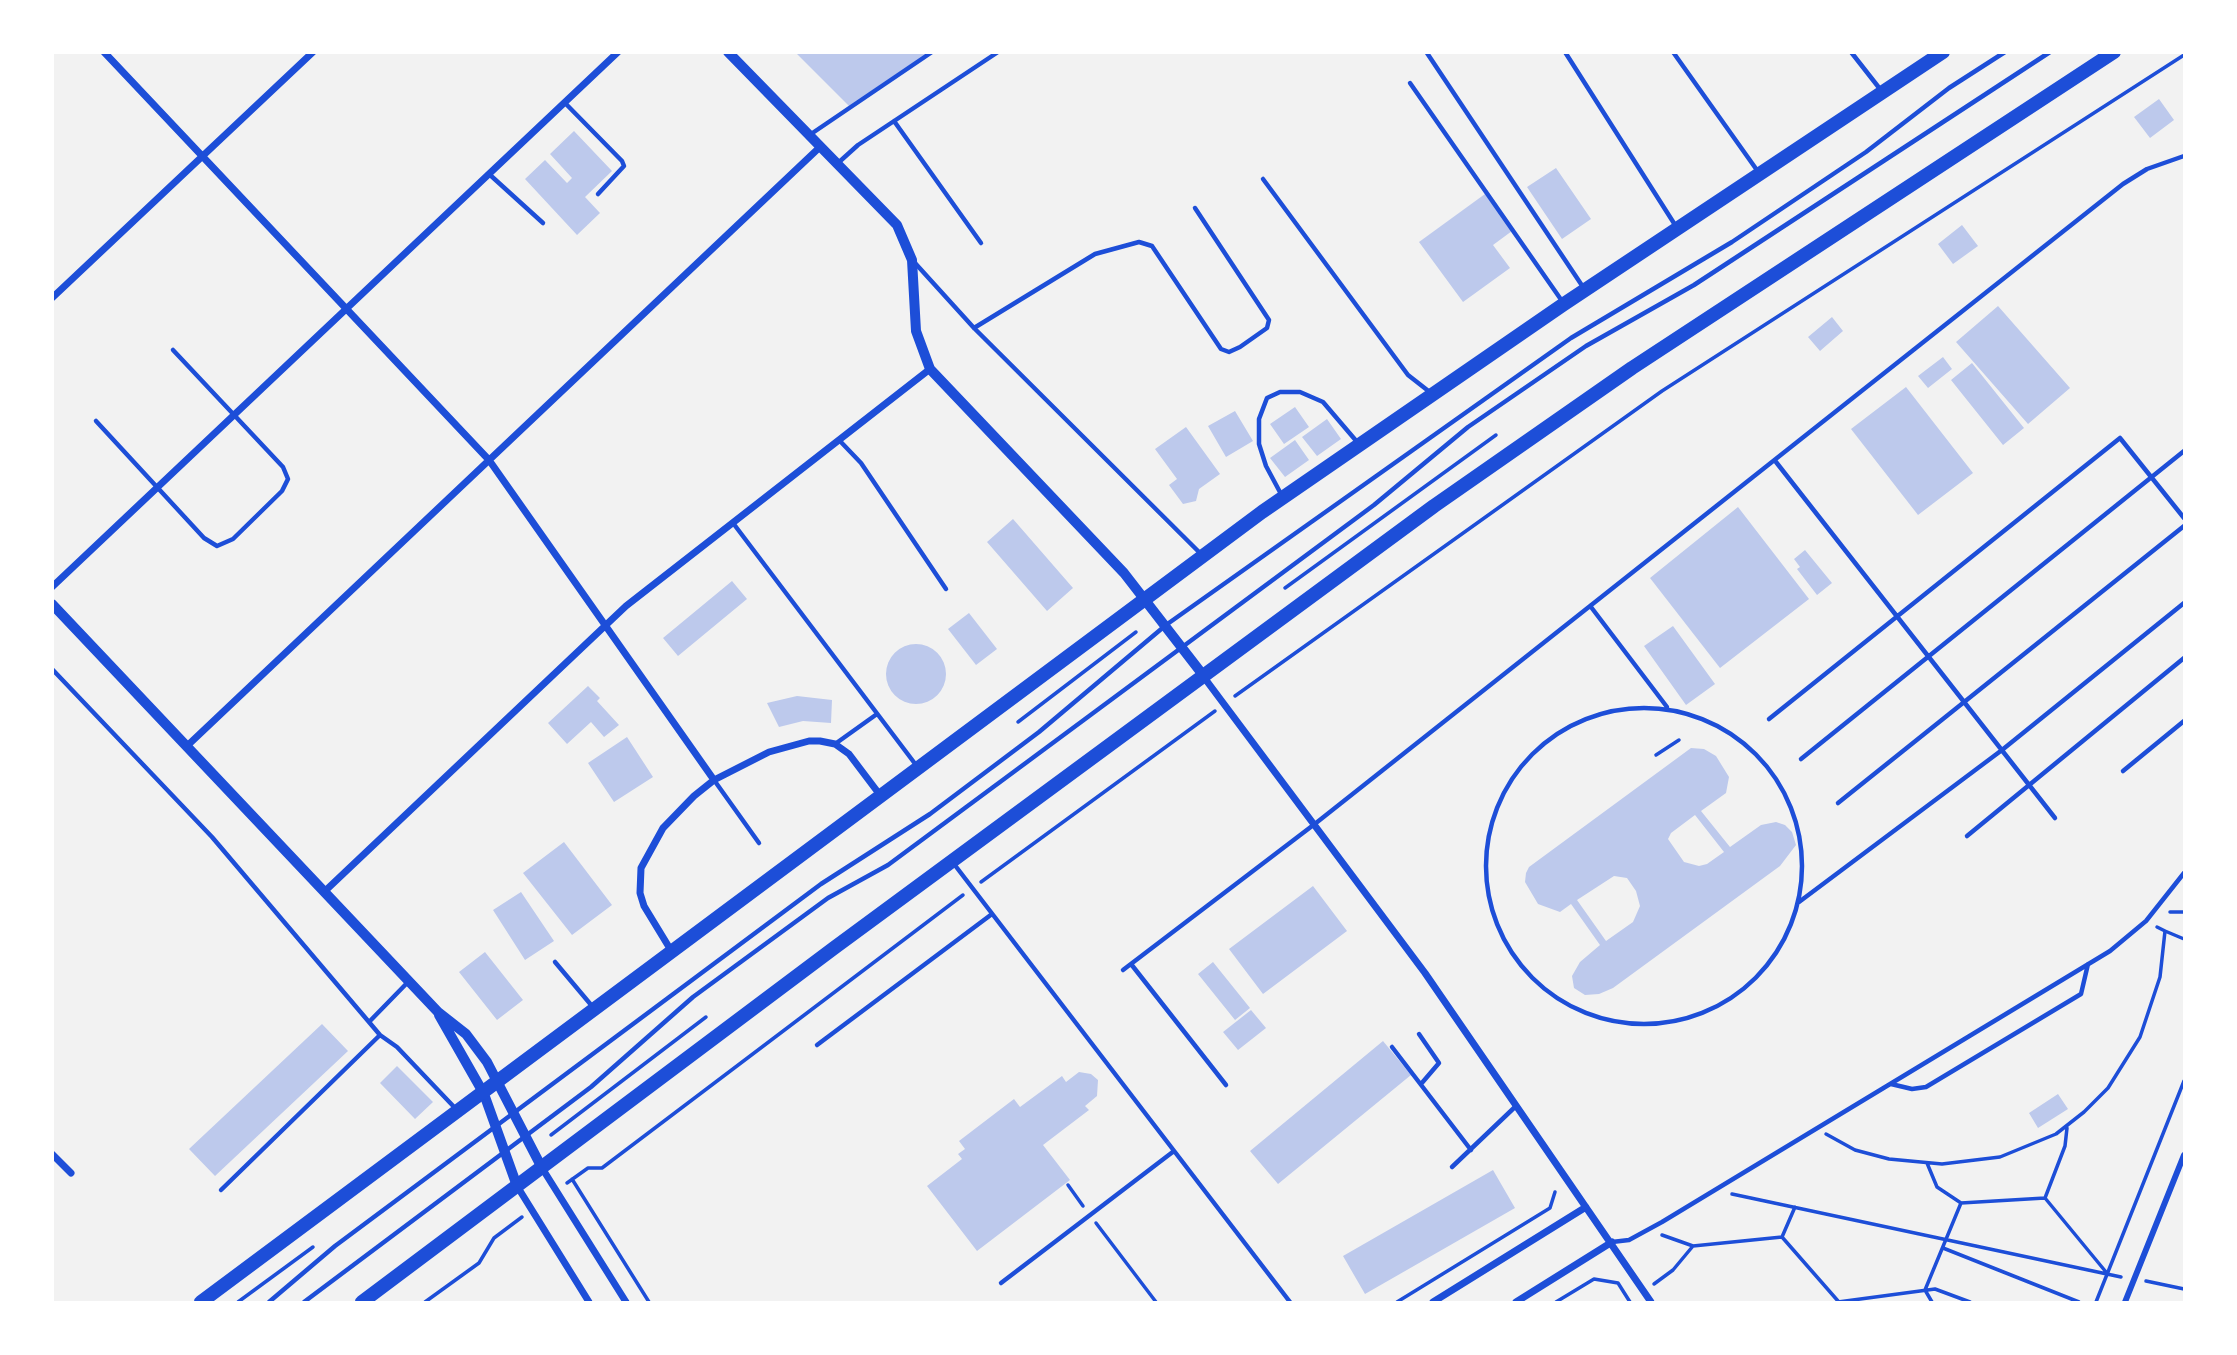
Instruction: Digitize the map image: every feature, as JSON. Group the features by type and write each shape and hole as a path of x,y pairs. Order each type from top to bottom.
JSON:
{"main road":[{"path":"201,1303 484,1094 917,767 1283,497 1564,304 1943,52"},
{"path":"362,1303 952,861 1434,506 1632,368 2114,52"}],"street":[{"path":"104,52 489,460 714,780"},
{"path":"52,298 313,52"},
{"path":"52,587 618,52"},
{"path":"728,52 897,225 912,260 916,331 930,369 1146,598 1317,824 1517,1105 1651,1303"},
{"path":"187,746 821,146"},
{"path":"324,892 606,625 930,369"},
{"path":"52,604 408,981 438,1012 466,1034 498,1082 542,1168 626,1303"},
{"path":"672,951 644,906 640,893 641,868 663,828 714,780 738,765 783,747 809,741 835,744 849,754 880,795"},
{"path":"438,1012 484,1094 517,1186 589,1303"},
{"path":"52,1154 71,1173"},
{"path":"2125,1303 2185,1155"},
{"path":"1433,1303 1586,1206"},
{"path":"1516,1303 1612,1242"}],"lane":[{"path":"810,134 932,52"},
{"path":"838,163 858,145 998,52"},
{"path":"1565,52 1677,228"},
{"path":"1673,52 1759,174"},
{"path":"1851,52 1882,93"},
{"path":"269,1303 326,1253 821,884 941,806 1065,712 1166,625 1572,338 1732,242 1866,152 1949,88 2005,52"},
{"path":"304,1303 591,1087 704,989 828,898 887,864 1182,647 1374,505 1468,427 1586,346 1694,285 2050,52"},
{"path":"1427,53 1586,290"},
{"path":"1410,83 1564,304"},
{"path":"565,103 624,166 598,194"},
{"path":"894,121 981,243"},
{"path":"1123,970 1317,824 2123,184 2147,169 2185,156"},
{"path":"489,174 543,223"},
{"path":"1263,179 1408,375 1432,394"},
{"path":"974,328 1095,254 1139,242 1152,246 1221,349 1229,352 1240,347 1267,328 1269,320 1195,208"},
{"path":"912,260 974,328 1203,556"},
{"path":"96,421 204,538 217,546 233,539 282,491 288,479 282,467 173,350"},
{"path":"1283,497 1266,466 1259,444 1259,419 1267,398 1280,392 1300,392 1322,402 1359,443"},
{"path":"1769,719 2120,438 2185,518"},
{"path":"839,440 861,463 946,589"},
{"path":"1801,759 2185,451"},
{"path":"1776,462 2055,818"},
{"path":"733,523 917,767"},
{"path":"1838,803 2185,527"},
{"path":"1799,902 2002,750 2185,603"},
{"path":"1591,607 1667,708"},
{"path":"1967,836 2185,657"},
{"path":"52,669 212,837 380,1035 402,1052 458,1112"},
{"path":"1667,708 1718,725 1760,757 1789,800 1803,850 1799,902 1779,950 1745,989 1700,1015 1649,1025 1597,1018 1550,995 1514,958 1490,911 1484,858 1495,806 1523,761 1564,727 1614,709 1667,708"},
{"path":"835,744 877,714"},
{"path":"2123,771 2185,721"},
{"path":"714,780 759,843"},
{"path":"952,861 1290,1303"},
{"path":"1612,1242 1629,1240 1648,1230 2127,939 2146,921 2185,873"},
{"path":"817,1045 992,914"},
{"path":"555,962 594,1010"},
{"path":"1131,964 1226,1085"},
{"path":"1890,1083 1912,1089 1926,1087 2081,994 2088,964"},
{"path":"369,1022 408,981"},
{"path":"1419,1034 1439,1063 1421,1084"},
{"path":"222,1190 380,1035"},
{"path":"1392,1047 1471,1150"},
{"path":"1452,1167 1517,1105"},
{"path":"1001,1283 1174,1151"}],"path":[{"path":"556,1191 588,1168 602,1168 972,888 1662,391 1807,295 2028,158 2185,55"},
{"path":"1277,594 1496,435"},
{"path":"1018,722 1143,627"},
{"path":"1656,755 1679,740"},
{"path":"2146,921 2185,939"},
{"path":"1816,1128 1855,1150 1889,1159 1960,1163 2000,1157 2033,1146 2067,1128 2108,1087 2140,1037 2160,977 2165,931"},
{"path":"551,1135 706,1017"},
{"path":"2096,1303 2185,1081"},
{"path":"2045,1198 2065,1146 2067,1128"},
{"path":"1927,1163 1929,1174 1937,1187 1961,1203 2045,1198"},
{"path":"572,1179 649,1303"},
{"path":"1068,1185 1156,1303"},
{"path":"1713,1190 2185,1289"},
{"path":"1397,1303 1550,1208 1555,1192"},
{"path":"2045,1198 2108,1274"},
{"path":"1925,1290 1961,1203"},
{"path":"1782,1237 1795,1207"},
{"path":"425,1303 479,1263 494,1238 530,1210"},
{"path":"1648,1230 1693,1246 1782,1237"},
{"path":"1782,1237 1838,1302 1940,1290 1970,1303"},
{"path":"1644,1291 1674,1270 1693,1246"},
{"path":"1942,1248 2079,1303"},
{"path":"1556,1303 1594,1279 1618,1283 1630,1303"},
{"path":"1925,1290 1932,1303"}],"building":[{"path":"795,52 929,52 849,106"},
{"path":"2159,99 2174,120 2150,138 2134,117"},
{"path":"574,131 612,171 585,197 600,213 577,235 525,179 545,160 567,183 572,178 550,154"},
{"path":"1556,168 1591,219 1562,239 1527,187"},
{"path":"1485,194 1512,231 1493,245 1510,268 1463,302 1419,242"},
{"path":"1962,225 1978,246 1953,264 1938,244"},
{"path":"1998,306 2070,388 2028,424 1956,342"},
{"path":"1832,317 1843,331 1820,351 1808,337"},
{"path":"1943,357 1952,369 1928,388 1918,376"},
{"path":"1972,363 2024,428 2003,445 1951,380"},
{"path":"1906,387 1973,473 1918,515 1851,429"},
{"path":"1295,407 1309,427 1284,444 1270,424"},
{"path":"1235,411 1253,441 1226,457 1208,426"},
{"path":"1327,419 1341,439 1317,456 1302,437"},
{"path":"1186,427 1220,474 1199,489 1196,501 1183,504 1169,485 1177,479 1155,449"},
{"path":"1295,440 1309,460 1285,477 1270,458"},
{"path":"1738,507 1809,599 1720,668 1650,578"},
{"path":"1013,519 1073,588 1047,611 987,542"},
{"path":"1805,550 1832,583 1817,595 1797,569 1800,567 1794,559"},
{"path":"732,581 747,599 678,656 663,638"},
{"path":"969,613 997,649 976,665 948,629"},
{"path":"1673,626 1715,684 1686,705 1644,646"},
{"path":"916,644 937,653 946,674 937,695 916,704 895,695 886,674 895,653"},
{"path":"588,686 600,698 597,701 619,725 604,737 591,722 567,744 548,723"},
{"path":"797,696 832,700 831,723 803,721 779,727 767,703"},
{"path":"627,737 653,777 614,802 588,763"},
{"path":"1691,748 1704,749 1716,756 1729,777 1726,793 1701,811 1730,847 1761,825 1776,822 1785,825 1792,832 1796,845 1780,866 1613,988 1599,994 1585,995 1574,988 1572,976 1580,962 1600,945 1571,904 1560,912 1538,904 1525,882 1529,867","holes":["1695,815 1724,852 1707,864 1699,866 1684,862 1668,839 1671,833","1614,876 1627,878 1636,891 1640,906 1633,922 1606,941 1577,900"]},
{"path":"564,842 612,905 572,935 523,873"},
{"path":"1313,886 1347,931 1263,994 1229,949"},
{"path":"521,892 554,941 525,960 493,910"},
{"path":"485,952 523,1000 497,1020 459,972"},
{"path":"1213,962 1250,1008 1235,1020 1198,974"},
{"path":"1251,1010 1266,1028 1238,1050 1223,1032"},
{"path":"322,1024 348,1051 215,1176 189,1149"},
{"path":"1383,1041 1411,1075 1278,1184 1250,1151"},
{"path":"397,1066 433,1102 415,1119 380,1083"},
{"path":"1079,1072 1091,1074 1098,1080 1097,1096 1085,1106 1089,1110 1043,1145 1070,1180 977,1251 927,1186 962,1159 958,1154 965,1149 959,1141 1014,1099 1020,1107 1062,1076 1066,1082"},
{"path":"2058,1094 2068,1109 2038,1128 2029,1113"},
{"path":"1493,1170 1515,1208 1365,1294 1343,1256"}]}
